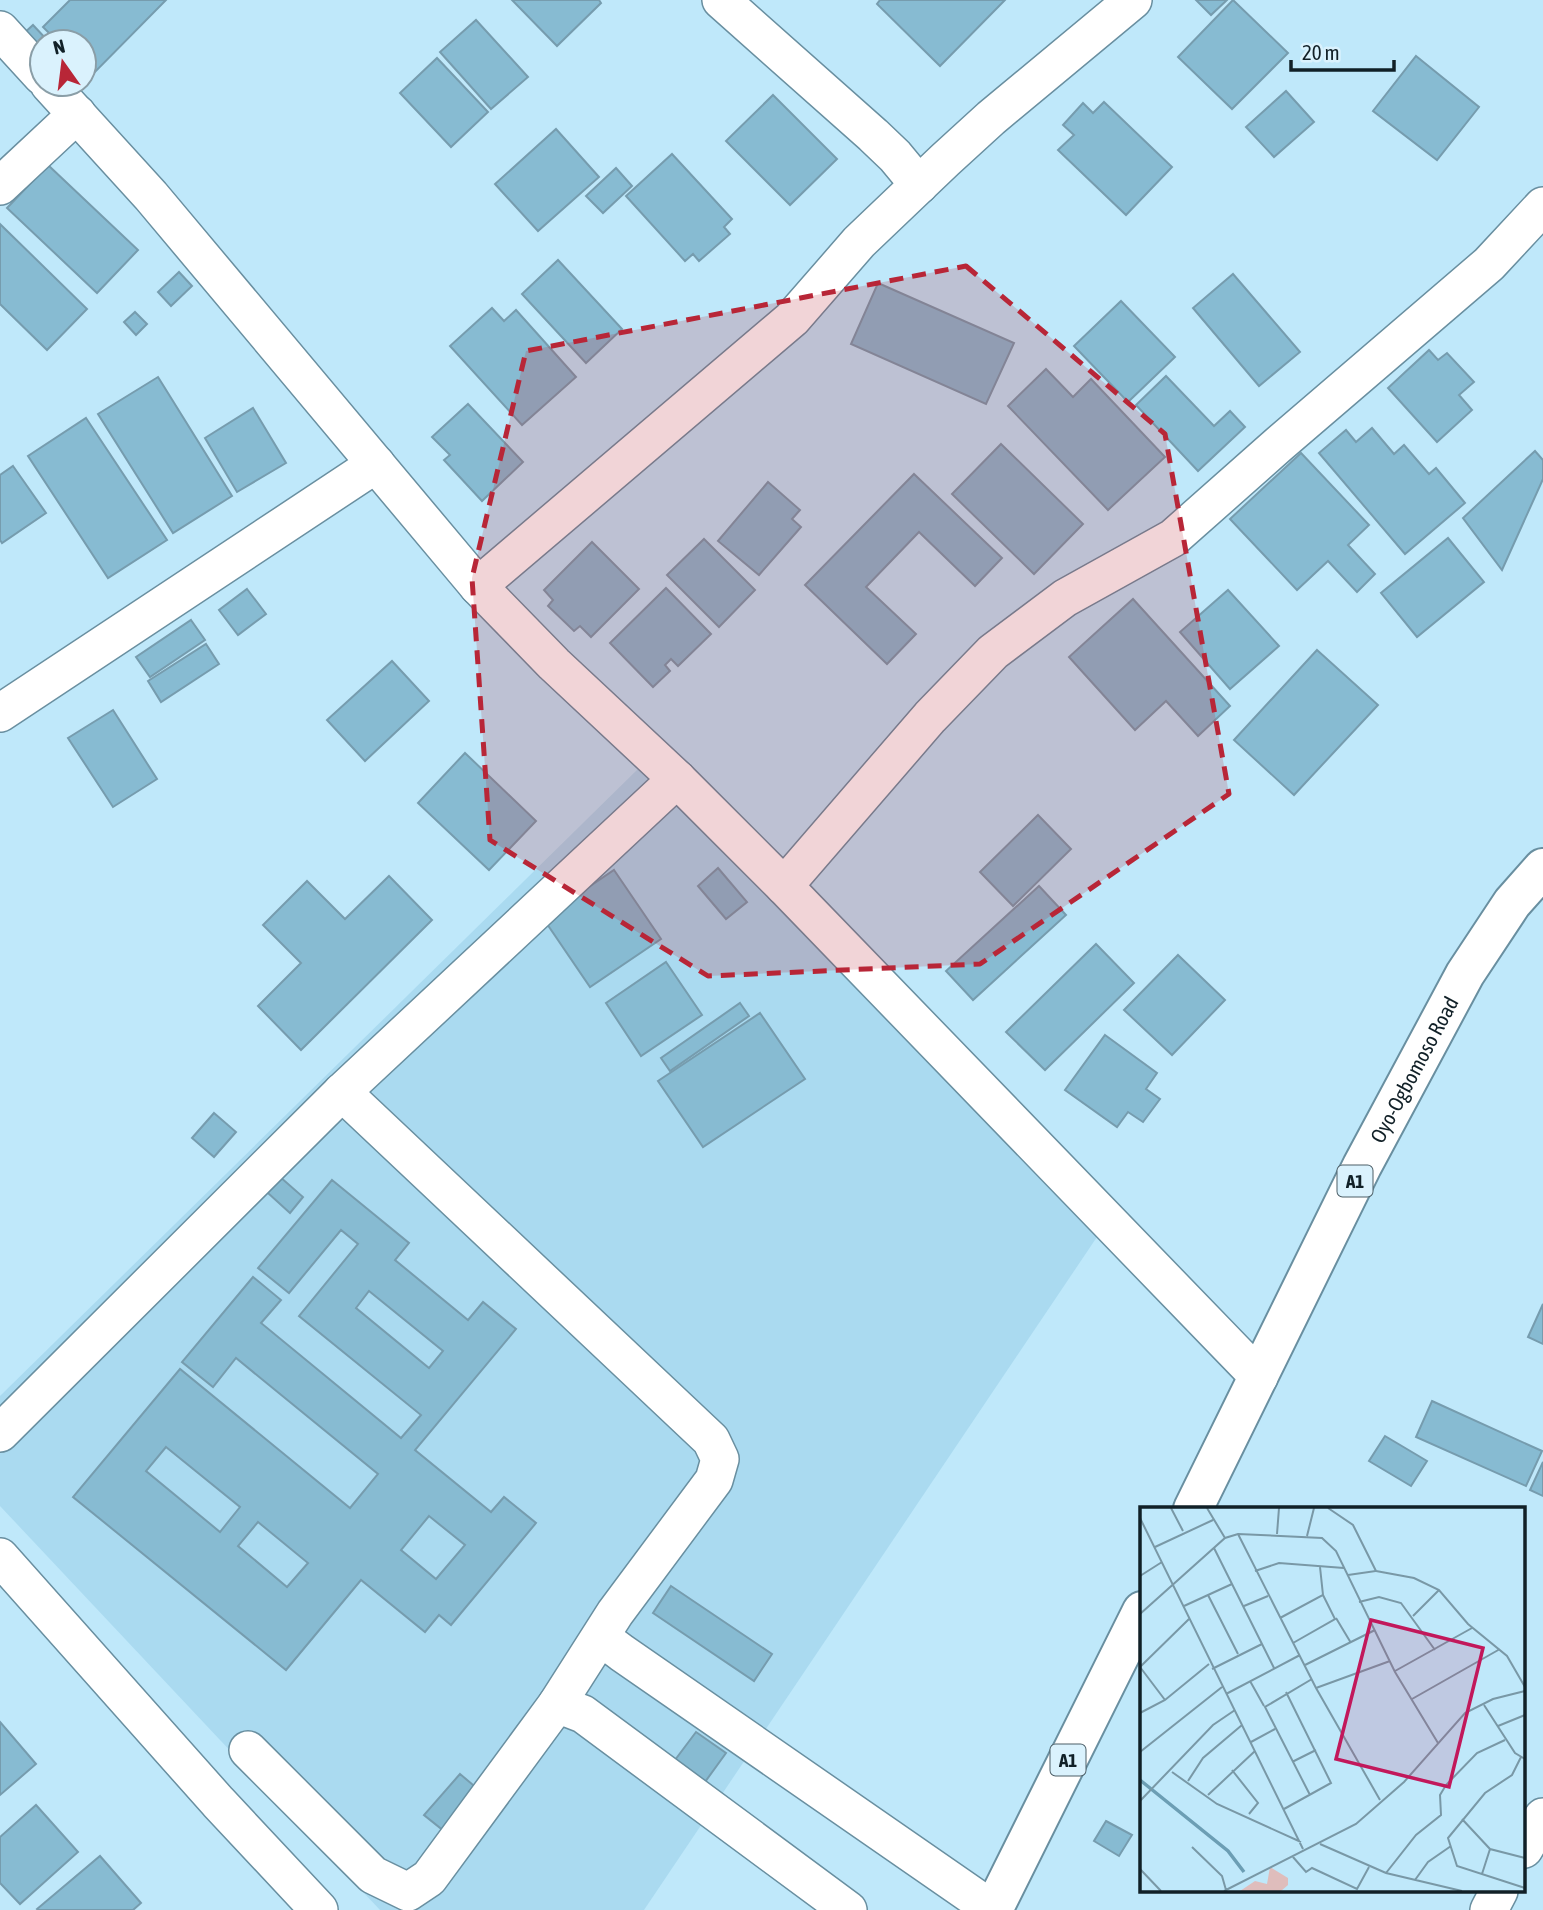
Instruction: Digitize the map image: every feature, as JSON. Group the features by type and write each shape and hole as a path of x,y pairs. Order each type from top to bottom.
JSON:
{"highway":[{"name":"Oyo-Ogbomoso Road","path":"1194,1507 1362,1166 1465,974 1512,903 1543,868"},
{"name":"A1","path":"993,1910 1140,1615"}],"street":[{"path":"721,0 881,142 919,185"},
{"path":"478,586 792,319 859,242 919,185 991,118 1133,0"},
{"path":"0,30 28,61"},
{"path":"62,98 151,197 478,586 554,664 677,779 784,886 1259,1377"},
{"path":"0,186 77,114"},
{"path":"784,886 930,717 993,652 1065,598 1173,538 1489,264 1543,206"},
{"path":"0,713 376,464"},
{"path":"0,1433 342,1091 677,779"},
{"path":"248,1750 373,1875 408,1892 429,1878 557,1704 615,1614 714,1480 720,1459 711,1440 342,1091"},
{"path":"0,1557 209,1792 319,1910"},
{"path":"603,1634 610,1644 622,1653 993,1910"},
{"path":"557,1704 583,1714 848,1910"},
{"path":"1526,1846 1543,1817"},
{"path":"1489,1910 1498,1892"}],"highlighted area":[{"path":"966,266 1165,434 1229,794 980,964 708,976 490,840 472,578 526,351"}],"shaded area":[{"path":"640,767 1101,1231 644,1910 380,1910 0,1506 0,1396"}],"building":[{"path":"70,0 166,0 98,69 98,28 43,27"},
{"path":"512,0 599,0 601,3 557,46"},
{"path":"880,0 1005,0 940,66 877,4"},
{"path":"1196,0 1227,0 1211,15"},
{"path":"1233,0 1288,53 1232,109 1178,57"},
{"path":"476,20 528,77 491,109 440,52"},
{"path":"28,30 28,41 22,35"},
{"path":"1416,56 1479,107 1437,160 1373,111"},
{"path":"437,58 488,112 451,147 400,93"},
{"path":"1286,91 1314,122 1274,157 1246,127"},
{"path":"773,95 837,159 790,205 726,141"},
{"path":"1104,102 1172,167 1126,215 1058,150 1074,135 1063,125 1083,103 1093,113"},
{"path":"556,129 599,177 538,231 495,184"},
{"path":"672,154 732,219 724,227 730,234 699,261 693,254 685,261 626,196"},
{"path":"48,165 138,250 97,293 7,208"},
{"path":"616,168 632,186 603,213 586,196"},
{"path":"0,224 87,309 47,350 0,304"},
{"path":"558,260 622,329 586,363 522,294"},
{"path":"179,272 192,286 171,306 158,292"},
{"path":"1233,274 1300,352 1259,386 1193,308"},
{"path":"878,283 1014,343 986,404 851,344"},
{"path":"1121,301 1175,357 1128,402 1074,346"},
{"path":"492,308 504,321 516,310 576,377 522,425 450,346"},
{"path":"135,312 147,324 136,335 124,322"},
{"path":"1429,350 1438,360 1447,353 1474,382 1459,395 1472,410 1437,442 1388,388"},
{"path":"1046,369 1073,397 1091,379 1165,457 1108,510 1008,406"},
{"path":"1166,376 1214,426 1230,411 1245,427 1198,471 1136,405"},
{"path":"158,377 232,496 173,533 98,414"},
{"path":"468,404 523,462 482,501 444,460 450,455 432,437"},
{"path":"253,408 286,463 237,492 205,438"},
{"path":"86,418 167,540 108,578 28,456"},
{"path":"1372,428 1394,454 1404,445 1429,474 1436,468 1465,503 1405,554 1319,453 1346,430 1356,442"},
{"path":"1001,444 1083,524 1034,574 952,494"},
{"path":"1535,451 1543,460 1543,479 1502,570 1463,518"},
{"path":"1301,453 1369,525 1348,545 1375,574 1357,592 1328,561 1297,590 1230,519"},
{"path":"13,466 46,513 2,543 0,475"},
{"path":"914,474 1002,558 975,586 919,532 866,587 916,634 887,664 805,585"},
{"path":"768,482 800,510 792,519 801,527 759,575 718,541"},
{"path":"1448,538 1484,582 1417,637 1381,593"},
{"path":"704,539 755,590 719,627 667,575"},
{"path":"592,542 639,589 591,637 580,626 574,631 548,606 553,600 544,590"},
{"path":"666,588 711,634 678,666 671,659 665,665 670,671 653,687 610,643"},
{"path":"247,589 266,614 238,635 219,610"},
{"path":"1228,590 1279,646 1230,689 1180,632"},
{"path":"1133,599 1230,706 1198,736 1166,701 1135,730 1069,657"},
{"path":"191,620 205,640 150,677 136,657"},
{"path":"206,644 219,664 161,702 148,681"},
{"path":"1317,650 1378,705 1294,795 1234,740"},
{"path":"392,661 429,701 365,761 327,720"},
{"path":"113,710 157,779 113,807 68,738"},
{"path":"465,753 536,821 489,870 418,803"},
{"path":"1038,815 1071,849 1013,906 980,872"},
{"path":"718,868 747,902 726,919 698,886"},
{"path":"614,870 661,939 590,987 543,918"},
{"path":"389,876 432,920 301,1050 258,1006 301,963 263,925 307,881 345,919"},
{"path":"1039,886 1066,915 973,1000 946,971"},
{"path":"1096,944 1134,983 1045,1070 1006,1032"},
{"path":"1178,955 1225,1000 1172,1055 1124,1010"},
{"path":"666,962 702,1015 641,1056 606,1003"},
{"path":"740,1003 749,1016 670,1071 661,1058"},
{"path":"760,1013 805,1079 703,1147 658,1081"},
{"path":"1105,1035 1157,1073 1146,1089 1160,1099 1143,1122 1128,1112 1117,1127 1065,1090"},
{"path":"214,1113 236,1132 214,1157 192,1138"},
{"path":"271,1169 303,1197 290,1213 258,1184"},
{"path":"332,1180 409,1243 395,1260 468,1320 483,1302 516,1329 415,1450 491,1512 504,1497 536,1523 451,1625 439,1615 425,1632 361,1580 286,1670 73,1497 180,1369 350,1508 378,1474 236,1358 213,1387 182,1362 253,1277 281,1300 261,1323 401,1438 421,1415 299,1316 358,1244 341,1230 289,1293 258,1268","holes":["369,1291 443,1351 429,1368 356,1308","166,1447 240,1507 220,1532 146,1471","429,1516 465,1545 436,1579 401,1550","258,1522 308,1563 287,1587 238,1546"]},
{"path":"1543,1304 1543,1344 1528,1337"},
{"path":"1432,1401 1542,1451 1526,1486 1416,1437"},
{"path":"1385,1436 1427,1461 1411,1486 1369,1461"},
{"path":"1543,1462 1543,1496 1530,1490"},
{"path":"671,1586 772,1654 754,1681 653,1613"},
{"path":"0,1722 36,1764 0,1795"},
{"path":"696,1732 726,1753 705,1782 675,1760"},
{"path":"460,1774 479,1790 444,1831 424,1815"},
{"path":"36,1805 78,1852 20,1904 0,1883 0,1837"},
{"path":"1106,1821 1132,1835 1119,1856 1094,1841"},
{"path":"100,1856 141,1903 133,1910 37,1909"}]}
